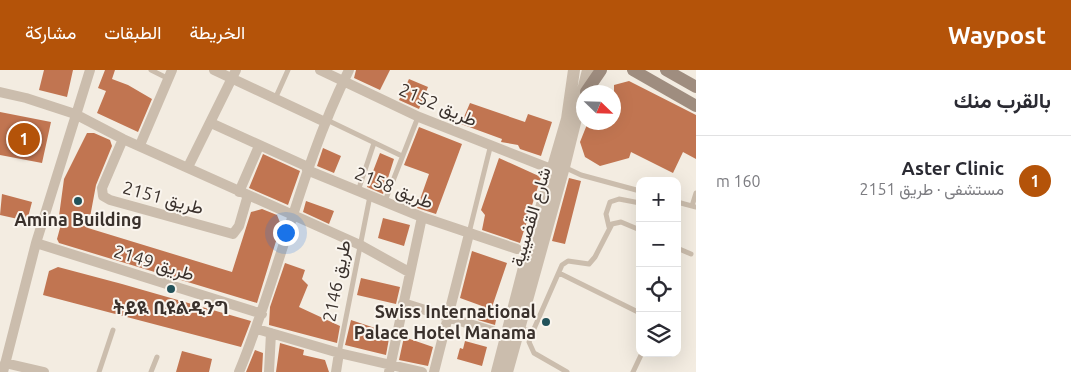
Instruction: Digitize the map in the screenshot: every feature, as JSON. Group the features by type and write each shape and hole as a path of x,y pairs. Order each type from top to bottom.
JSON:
{"main road":[{"path":"591,85 601,70"},
{"path":"620,70 638,73 696,106"},
{"path":"666,70 696,87"}],"street":[{"path":"44,372 4,367 36,243 90,70"},
{"path":"214,70 234,74 275,100 326,121"},
{"name":"طريق 2152","path":"320,70 419,117 558,168"},
{"path":"239,372 257,329 308,169 326,121 349,70"},
{"name":"شارع القضيبية","path":"558,168 574,70"},
{"name":"شارع القضيبية","path":"585,85 588,70"},
{"path":"140,146 170,74"},
{"path":"188,167 234,74"},
{"name":"طريق 2151","path":"0,92 26,98 75,114 123,139 360,245 409,272"},
{"name":"شارع القضيبية","path":"507,372 515,327 558,168 576,117"},
{"name":"طريق 2158","path":"211,123 370,196 468,234 517,249"},
{"name":"طريق 2151","path":"123,139 102,188 103,196 110,200 233,234 239,226 244,193"},
{"path":"244,193 259,146"},
{"path":"390,368 422,217"},
{"path":"434,372 468,234"},
{"name":"طريق 2149","path":"36,243 262,314"},
{"path":"403,303 494,332"},
{"name":"شارع القضيبية","path":"497,372 515,327"},
{"path":"257,329 390,368 422,372"},
{"path":"269,372 271,333"},
{"name":"طريق 2146","path":"336,372 339,353"}],"lane":[{"path":"150,70 170,74"},
{"path":"275,100 288,70"},
{"path":"385,201 419,117"},
{"path":"326,121 402,156"},
{"path":"358,191 374,143"},
{"name":"طريق 2152","path":"468,234 491,144"},
{"path":"558,168 636,190"},
{"path":"681,203 694,207 696,193"},
{"name":"طريق 2146","path":"339,353 370,196"},
{"path":"567,372 534,353 529,342 533,331 562,265 568,261 589,264 599,250 609,227 606,214 610,202 619,199 636,202"},
{"path":"609,227 621,222 636,228"},
{"path":"681,250 691,254"},
{"path":"559,273 638,312"},
{"path":"515,327 533,331"},
{"path":"98,372 113,330"},
{"path":"151,372 157,357"},
{"path":"633,372 640,357"}],"building":[{"path":"44,70 73,70 67,97 39,90"},
{"path":"105,70 115,70 112,79 128,85 152,99 138,132 97,113 106,91 98,88"},
{"path":"356,70 390,70 380,90 354,78"},
{"path":"409,79 428,87 419,109 399,100"},
{"path":"629,81 696,115 696,159 683,152 673,173 631,152 629,158 600,166 585,157 580,142 585,130 621,130 621,85 614,85"},
{"path":"470,103 525,122 528,114 552,122 541,156 520,149 518,145 501,142 502,139 461,124"},
{"path":"0,112 51,122 42,163 0,155"},
{"path":"419,127 462,144 436,214 417,208 429,174 404,165"},
{"path":"87,133 94,133 110,140 112,146 96,185 88,228 232,272 251,212 262,209 277,215 281,225 257,303 59,243 57,239 63,217 59,216 64,179"},
{"path":"323,148 341,156 334,173 317,166"},
{"path":"380,153 394,159 383,194 367,187"},
{"path":"263,154 300,171 288,205 249,188"},
{"path":"499,158 541,177 520,243 482,230 485,215 481,210"},
{"path":"569,178 581,181 565,244 552,241"},
{"path":"2,194 32,202 27,221 0,215"},
{"path":"306,201 334,211 329,224 303,212"},
{"path":"383,218 410,225 404,246 378,238"},
{"path":"472,251 507,263 490,313 497,315 495,325 478,320 482,306 460,298"},
{"path":"285,263 305,270 302,279 308,285 299,307 340,326 337,343 269,325 270,307"},
{"path":"58,267 251,321 241,347 43,295 49,271"},
{"path":"361,278 400,287 396,304 357,295"},
{"path":"351,320 390,333 386,355 345,345"},
{"path":"404,337 433,347 428,366 399,360"},
{"path":"465,341 487,347 482,366 457,359 460,348 463,349"},
{"path":"280,343 304,350 303,355 325,360 329,372 276,372"},
{"path":"255,350 263,353 262,372 246,372"},
{"path":"182,351 212,359 209,372 176,372"}],"place":[{"name":"Aster Clinic","path":"24,139"},
{"name":"Amina Building","path":"78,201"},
{"name":"ትይዪ ቢዩልዲንግ","path":"171,289"},
{"name":"Swiss International Palace Hotel Manama","path":"546,322"}]}
